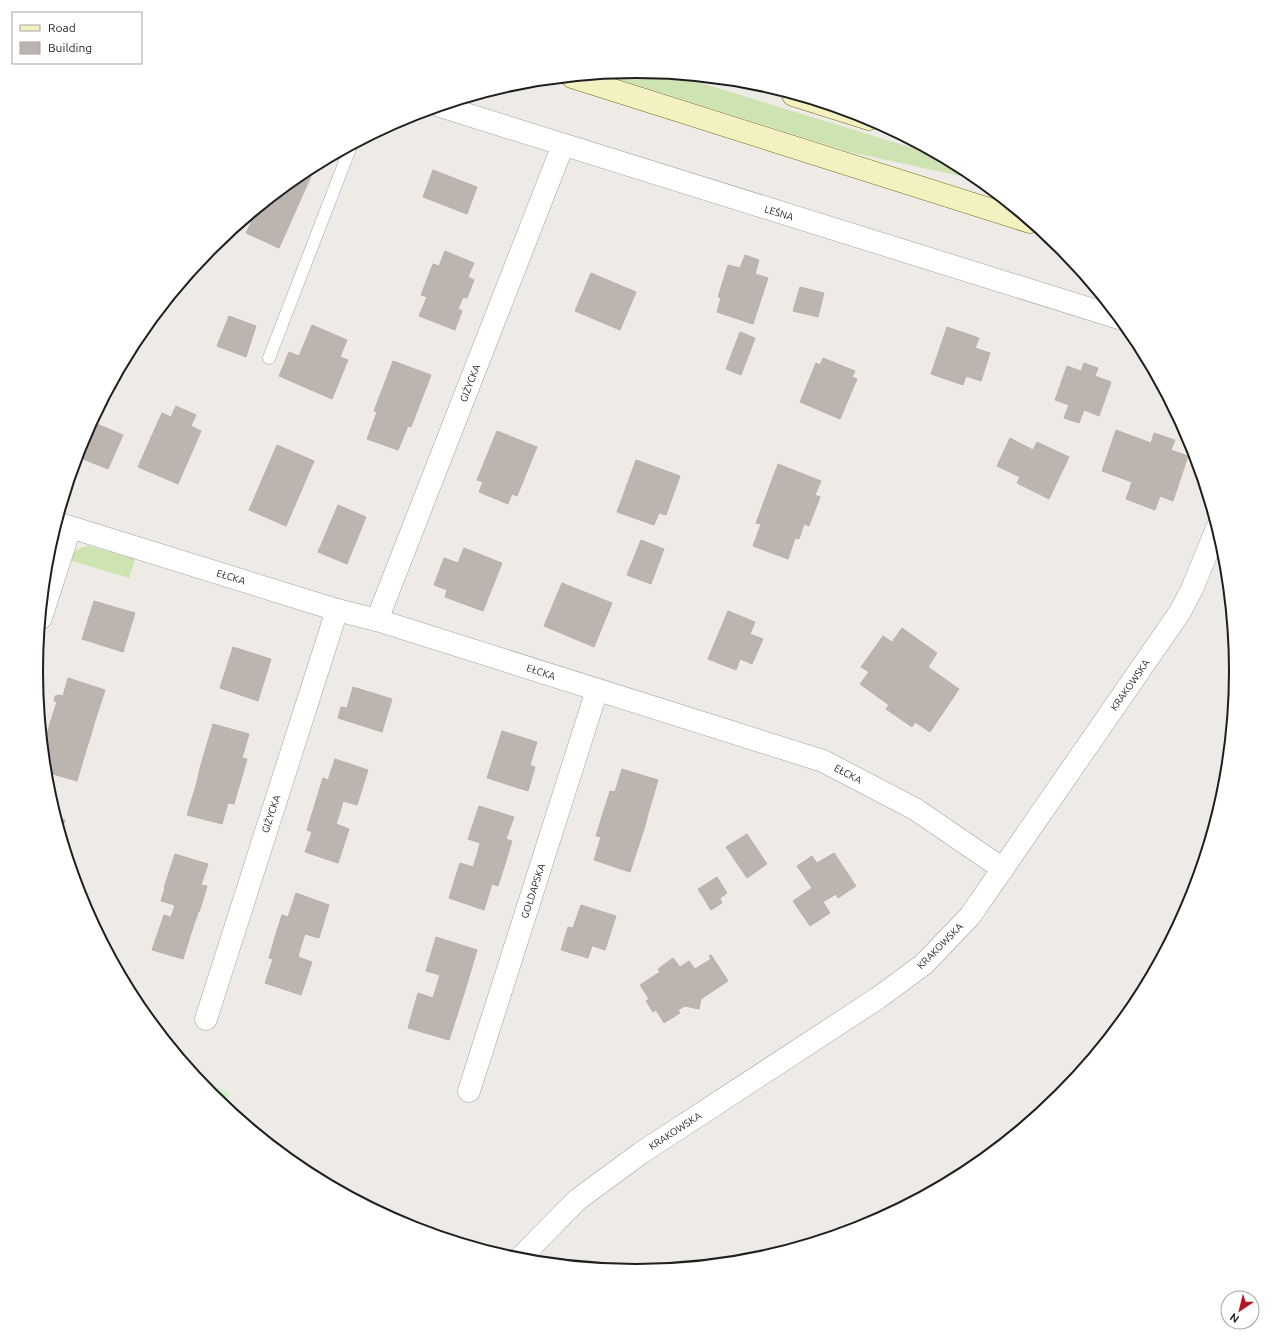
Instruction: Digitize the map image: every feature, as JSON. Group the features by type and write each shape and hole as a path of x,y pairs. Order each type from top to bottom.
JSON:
{"main road":[{"path":"583,80 1019,218"}],"street":[{"name":"LEŚNA","path":"447,108 1110,315"},
{"name":"GIŻYCKA","path":"377,620 563,145"},
{"name":"EŁCKA","path":"64,526 337,610 377,620 823,761 915,809 1003,869"},
{"path":"50,584 64,526"},
{"name":"KRAKOWSKA","path":"523,1254 577,1200 641,1153 878,998 924,964 970,916 1180,612 1192,589 1214,537"},
{"name":"GIŻYCKA","path":"206,1019 337,610"},
{"name":"GOŁDAPSKA","path":"469,1092 596,690"}],"lane":[{"path":"269,358 348,153"}],"green space":[{"path":"616,79 675,79 695,81 918,150 963,176 850,152"},
{"path":"89,546 135,559 129,578 69,560 77,550"},
{"path":"214,1086 230,1093 227,1100"}],"building":[{"path":"433,170 477,187 467,214 423,197"},
{"path":"311,175 279,248 246,233 253,219"},
{"path":"445,251 474,263 468,277 474,280 467,298 463,297 458,309 462,311 455,330 419,316 427,297 421,295 433,264 439,266"},
{"path":"745,255 759,260 755,274 768,278 753,324 717,312 721,298 718,297 728,265 740,268"},
{"path":"591,273 636,292 620,330 575,311"},
{"path":"800,287 824,293 818,317 793,311"},
{"path":"229,316 256,326 246,357 217,346"},
{"path":"312,325 347,340 340,357 348,360 332,399 279,376 289,352 299,356"},
{"path":"947,327 979,338 975,348 990,353 981,381 966,376 963,385 931,374"},
{"path":"740,332 755,338 741,375 726,369"},
{"path":"823,358 855,371 852,377 857,379 840,419 800,402 816,363 820,365"},
{"path":"393,361 431,375 411,427 408,426 398,450 367,439 377,412 374,411"},
{"path":"1084,363 1098,368 1095,376 1111,382 1099,416 1084,410 1079,423 1064,418 1069,405 1055,400 1067,366 1081,371"},
{"path":"176,406 196,415 191,426 201,431 178,484 138,467 162,413 171,417"},
{"path":"97,424 123,435 108,469 83,459 88,444"},
{"path":"1116,430 1151,443 1154,433 1175,440 1171,450 1188,456 1173,501 1160,496 1155,510 1126,499 1132,482 1102,471"},
{"path":"497,431 537,447 517,496 512,494 508,504 479,492 483,482 477,480"},
{"path":"1010,438 1033,450 1037,442 1069,457 1049,499 1017,483 1020,477 997,466"},
{"path":"277,445 314,461 286,526 249,510"},
{"path":"636,460 680,476 666,515 659,513 654,525 617,512"},
{"path":"778,464 821,481 815,495 820,497 809,526 804,524 799,539 795,538 788,559 753,546 761,524 756,523"},
{"path":"338,505 366,517 347,564 318,552"},
{"path":"641,540 664,549 651,584 627,575"},
{"path":"464,548 502,563 483,611 445,597 447,590 434,585 444,558 458,563"},
{"path":"562,583 612,603 594,647 544,626"},
{"path":"94,601 135,613 123,652 82,639"},
{"path":"728,611 755,622 750,634 763,639 752,664 740,659 736,670 708,659"},
{"path":"902,628 937,653 928,667 959,689 930,732 915,722 912,727 886,709 889,705 860,684 869,672 861,667 883,636 892,642"},
{"path":"233,647 271,659 258,701 220,688"},
{"path":"68,678 105,690 94,724 54,711 57,702 54,701 55,696 63,696"},
{"path":"353,687 392,699 382,732 338,718 341,707 347,708"},
{"path":"54,711 94,724 91,735 50,723"},
{"path":"50,723 91,735 87,747 47,735"},
{"path":"213,724 249,734 242,758 247,759 241,780 200,768"},
{"path":"502,731 537,742 530,765 535,767 528,791 487,778"},
{"path":"47,736 87,747 77,781 52,774"},
{"path":"335,759 368,770 357,805 343,801 340,812 315,804 323,778 328,780"},
{"path":"200,768 241,780 237,793 197,782"},
{"path":"622,769 658,780 648,814 607,801 610,791 615,792"},
{"path":"197,782 237,793 234,804 228,803 222,824 187,815"},
{"path":"607,801 648,814 645,826 603,813"},
{"path":"315,804 340,812 336,824 349,829 338,863 305,852 312,832 307,830"},
{"path":"479,806 514,817 506,839 512,841 505,864 477,855 480,843 468,839"},
{"path":"603,813 645,826 630,872 594,860 601,837 596,836"},
{"path":"747,834 767,864 747,878 726,847"},
{"path":"834,853 856,886 838,898 836,894 823,902 830,913 810,926 793,901 812,888 797,866 812,856 817,863"},
{"path":"175,854 208,864 201,885 207,886 203,900 164,888"},
{"path":"477,855 505,864 498,886 492,884 484,910 449,898 460,863 473,867"},
{"path":"717,877 727,893 720,898 722,903 711,910 698,889"},
{"path":"165,888 203,900 199,912 161,901"},
{"path":"296,893 329,905 319,938 305,934 301,946 275,937 282,915 288,917"},
{"path":"175,905 198,913 194,924 171,917"},
{"path":"581,905 616,916 605,950 565,937 568,927 573,928"},
{"path":"164,915 194,924 183,959 152,950"},
{"path":"275,937 301,946 298,957 312,962 301,995 265,983 273,959 269,958"},
{"path":"436,937 477,950 463,997 436,988 440,975 426,971"},
{"path":"565,937 592,946 588,958 561,950"},
{"path":"711,955 728,981 701,999 699,1009 685,1006 678,1010 680,1013 664,1023 656,1010 653,1012 646,1001 649,999 640,985 660,972 658,969 673,958 680,967 689,961 695,969 711,959 709,956"},
{"path":"436,988 463,997 449,1040 408,1028 418,993 433,998"}]}
